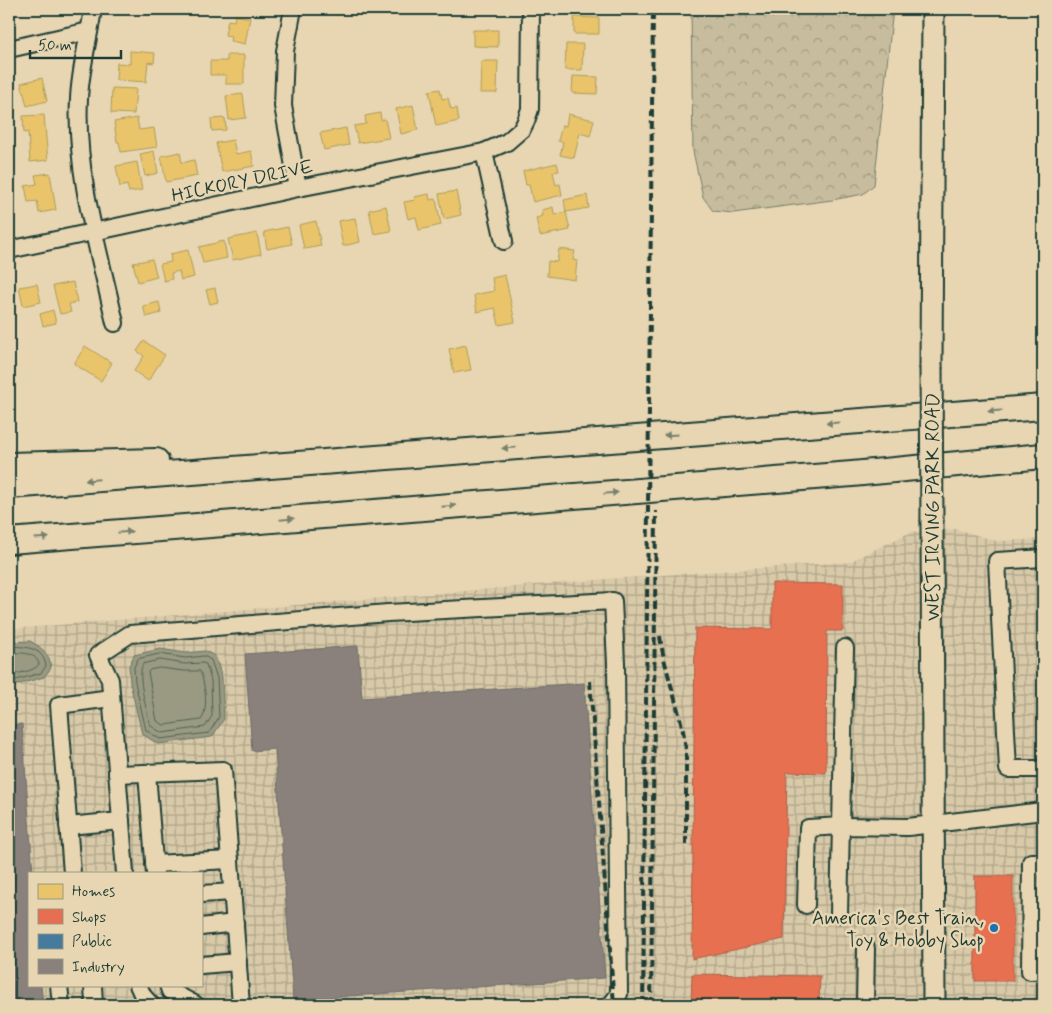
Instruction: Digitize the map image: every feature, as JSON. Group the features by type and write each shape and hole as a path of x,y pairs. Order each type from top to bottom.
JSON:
{"highway":[{"path":"9,486 1043,408"},
{"path":"9,541 852,474 1043,456"},
{"path":"9,465 132,460 297,463"},
{"path":"852,474 1043,472"}],"main road":[{"name":"WEST IRVING PARK ROAD","path":"933,9 931,367 934,1005"}],"street":[{"path":"93,9 79,98 79,132 86,195 115,323"},
{"path":"293,9 285,51 283,106 298,188"},
{"name":"HICKORY DRIVE","path":"9,250 298,188 484,152 507,142 522,129 530,109 531,9"},
{"path":"9,50 90,31"},
{"path":"484,152 504,241"},
{"path":"1043,558 997,561 1008,769 1043,768"},
{"path":"125,872 110,680 98,655 130,634 388,613 614,601 619,994 611,1005"},
{"path":"839,914 845,648"},
{"path":"72,872 59,705 111,698"},
{"path":"117,774 223,770 241,1005"},
{"path":"147,773 154,868 230,860"},
{"path":"806,905 808,828 841,826 900,828 1043,811"},
{"path":"68,826 121,821"},
{"path":"1043,862 1031,862 1037,913 1030,971 1043,970"},
{"path":"202,894 232,892"},
{"path":"202,927 235,923"},
{"path":"865,1005 866,948"},
{"path":"202,965 238,962"},
{"path":"59,986 61,1005"},
{"path":"93,986 94,1005"},
{"path":"138,986 143,996 151,1005"},
{"path":"168,986 170,991 196,1005"}],"shaded area":[{"path":"956,529 997,541 1043,539 1043,1005 9,1005 9,629 620,578 849,562 911,532"}],"green space":[{"path":"691,9 893,9 874,185 863,194 832,200 733,213 713,211 703,197 693,151"}],"water":[{"path":"30,641 44,651 49,658 51,668 44,677 9,687 9,642"},
{"path":"160,649 186,653 205,651 215,656 222,677 224,719 212,737 158,744 142,734 130,683 129,666 134,655"}],"building: Homes":[{"path":"235,15 250,18 245,44 230,41 231,36 225,35 228,20 234,21"},
{"path":"574,17 599,18 599,34 574,34"},
{"path":"473,30 498,30 498,47 473,46"},
{"path":"566,44 583,44 582,70 565,70"},
{"path":"130,51 155,53 154,63 148,62 146,82 116,80 117,63 130,64"},
{"path":"227,55 244,55 244,84 226,84 226,75 210,75 210,61 227,61"},
{"path":"481,61 498,61 497,93 480,93"},
{"path":"573,76 598,77 597,94 572,93"},
{"path":"42,78 47,101 27,106 21,83"},
{"path":"112,88 136,89 134,114 111,113"},
{"path":"440,89 442,99 448,98 451,109 457,108 459,121 436,126 429,91"},
{"path":"243,94 246,118 229,120 226,96"},
{"path":"413,105 418,130 401,134 396,109"},
{"path":"380,113 381,120 385,119 389,138 358,143 354,126 366,124 365,116"},
{"path":"568,114 594,120 590,136 580,133 574,158 560,155 563,142 558,141 562,125 566,126"},
{"path":"44,115 48,160 30,162 28,132 24,133 23,116"},
{"path":"137,118 139,130 154,128 157,147 121,152 119,142 117,142 114,122"},
{"path":"225,118 226,130 212,131 211,119"},
{"path":"346,128 349,145 324,150 320,133"},
{"path":"233,140 236,154 251,151 254,166 222,172 216,143"},
{"path":"154,151 158,173 145,176 140,154"},
{"path":"180,152 182,163 194,160 197,176 166,182 161,156"},
{"path":"137,162 142,190 129,192 127,185 120,187 116,166"},
{"path":"557,163 559,171 553,172 556,185 560,184 562,195 533,202 523,171"},
{"path":"50,173 56,210 39,213 37,201 28,202 25,186 37,184 35,175"},
{"path":"13,186 16,200 9,201 9,187"},
{"path":"456,191 461,215 444,219 439,194"},
{"path":"429,194 430,200 436,199 441,225 419,230 416,217 408,219 404,202 415,200 414,197"},
{"path":"587,195 589,208 566,212 564,200"},
{"path":"386,206 391,231 374,234 369,210"},
{"path":"553,207 554,215 566,212 570,230 540,236 536,218 543,216 542,210"},
{"path":"355,218 360,242 343,246 338,221"},
{"path":"316,221 321,246 304,249 299,225"},
{"path":"288,227 292,244 267,249 264,232"},
{"path":"257,233 261,254 233,260 228,239"},
{"path":"224,241 227,258 203,263 199,247"},
{"path":"559,249 575,251 573,260 577,261 575,280 547,276 548,261 557,262"},
{"path":"188,250 194,277 181,280 179,271 171,273 172,279 164,281 160,264 171,262 170,254"},
{"path":"152,259 157,277 138,282 133,263"},
{"path":"505,275 515,322 499,325 495,308 477,312 474,295 494,291 492,278"},
{"path":"73,282 77,302 69,304 71,312 60,314 53,286"},
{"path":"37,284 41,302 23,306 19,287"},
{"path":"215,288 218,302 210,304 206,290"},
{"path":"159,302 161,313 146,317 143,306"},
{"path":"53,310 56,323 43,326 40,314"},
{"path":"144,341 165,355 148,381 134,371 144,356 137,351"},
{"path":"466,345 471,370 454,373 449,349"},
{"path":"85,346 112,363 101,381 74,364"}],"building: Shops":[{"path":"772,583 843,584 843,631 827,631 826,773 787,772 784,939 692,959 695,628 772,629"},
{"name":"America's Best Train, Toy & Hobby Shop","path":"975,876 1013,876 1013,981 975,981"},
{"path":"692,974 820,976 819,1005 691,1005"}],"building: Public":[{"path":"1040,31 1043,31 1043,105 1038,59 1042,58"}],"building: Industry":[{"path":"358,646 362,698 584,683 605,978 293,1000 275,749 252,751 245,654"},
{"path":"22,724 33,872 28,872 28,986 41,986 43,1005 9,1005 9,725"}],"railway":[{"path":"643,1005 653,9"},
{"path":"651,1005 656,511"},
{"path":"660,636 662,651 681,722 686,751 686,849"},
{"path":"590,681 614,1005"}],"place":[{"name":"America's Best Train, Toy & Hobby Shop","path":"994,928"}]}
